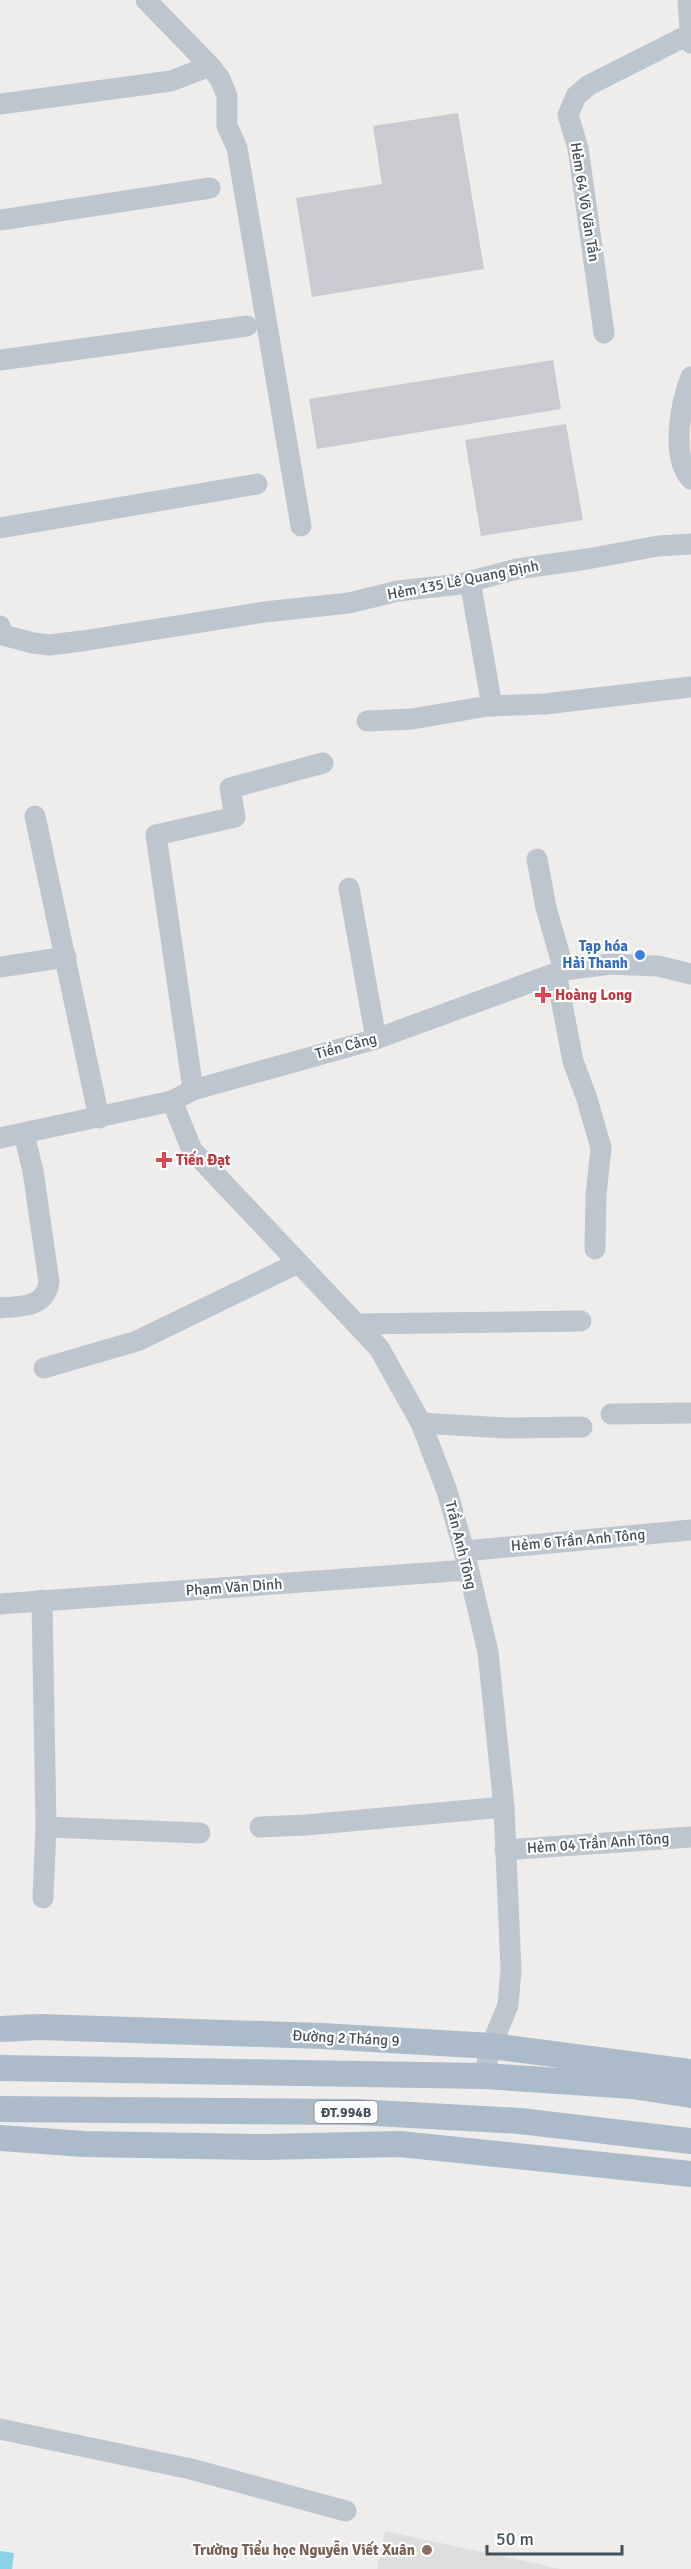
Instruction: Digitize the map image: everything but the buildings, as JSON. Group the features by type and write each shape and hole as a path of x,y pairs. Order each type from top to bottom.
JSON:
{"main road":[{"name":"Đường 2 Tháng 9","path":"0,2029 40,2027 322,2036 491,2046 633,2075 691,2095"},
{"name":"Đường 2 Tháng 9","path":"0,2068 484,2076 633,2075 691,2072"},
{"name":"ĐT.994B","path":"0,2109 357,2112 520,2121 691,2141"},
{"path":"616,2132 617,2165"},
{"name":"ĐT.994B","path":"0,2138 120,2145 263,2147 400,2144 691,2174"}],"street":[{"path":"146,0 210,66 220,79 227,96 227,126 237,148 301,526"},
{"path":"688,0 691,43"},
{"name":"Hẻm 64 Võ Văn Tần","path":"604,333 578,148 568,115 576,96 589,85 690,34"},
{"path":"0,104 171,81 210,66"},
{"path":"0,220 210,188"},
{"path":"0,360 248,326"},
{"path":"691,377 682,406 680,426 680,457 691,479"},
{"path":"0,528 257,484"},
{"name":"Hẻm 135 Lê Quang Định","path":"1,633 33,643 49,645 264,612 349,603 398,591 436,588 534,566 658,546 691,544"},
{"path":"470,581 492,705"},
{"path":"368,721 412,718 492,705 545,704 691,687"},
{"path":"193,1090 156,835 235,817 230,788 323,763"},
{"path":"35,816 99,1118"},
{"path":"537,859 560,972 573,1061 601,1148 596,1195 595,1249"},
{"path":"349,888 376,1039"},
{"path":"0,966 66,957"},
{"name":"Tiền Cảng","path":"0,1138 172,1101 193,1090 376,1039 560,972 611,964 658,966 691,974"},
{"name":"Trần Anh Tông","path":"172,1101 192,1150 379,1348 421,1423 447,1491 488,1652 504,1807 512,1970 508,2005 491,2046 484,2076"},
{"path":"0,1308 36,1304 47,1292 48,1282 33,1171 24,1134"},
{"path":"44,1368 136,1341 298,1263"},
{"path":"357,1323 581,1322"},
{"path":"610,1414 691,1413"},
{"path":"421,1423 505,1428 582,1427"},
{"name":"Hẻm 6 Trần Anh Tông","path":"466,1561 691,1530"},
{"name":"Phạm Văn Dinh","path":"0,1604 466,1561"},
{"path":"42,1600 46,1827 43,1898"},
{"path":"260,1827 504,1807"},
{"path":"46,1827 200,1833"},
{"name":"Hẻm 04 Trần Anh Tông","path":"505,1850 691,1837"},
{"path":"0,2429 191,2469 346,2511"}],"shaded area":[{"name":"Trường Tiểu học Nguyễn Viết Xuân","path":"385,2531 561,2569 377,2569"}],"water":[{"path":"0,2551 14,2553 12,2569 0,2569"}],"place":[{"name":"Tạp hóa Hải Thanh","path":"640,955"},
{"name":"Hoàng Long","path":"543,995"},
{"name":"Tiến Đạt","path":"164,1160"},
{"name":"Trường Tiểu học Nguyễn Viết Xuân","path":"427,2550"}]}
